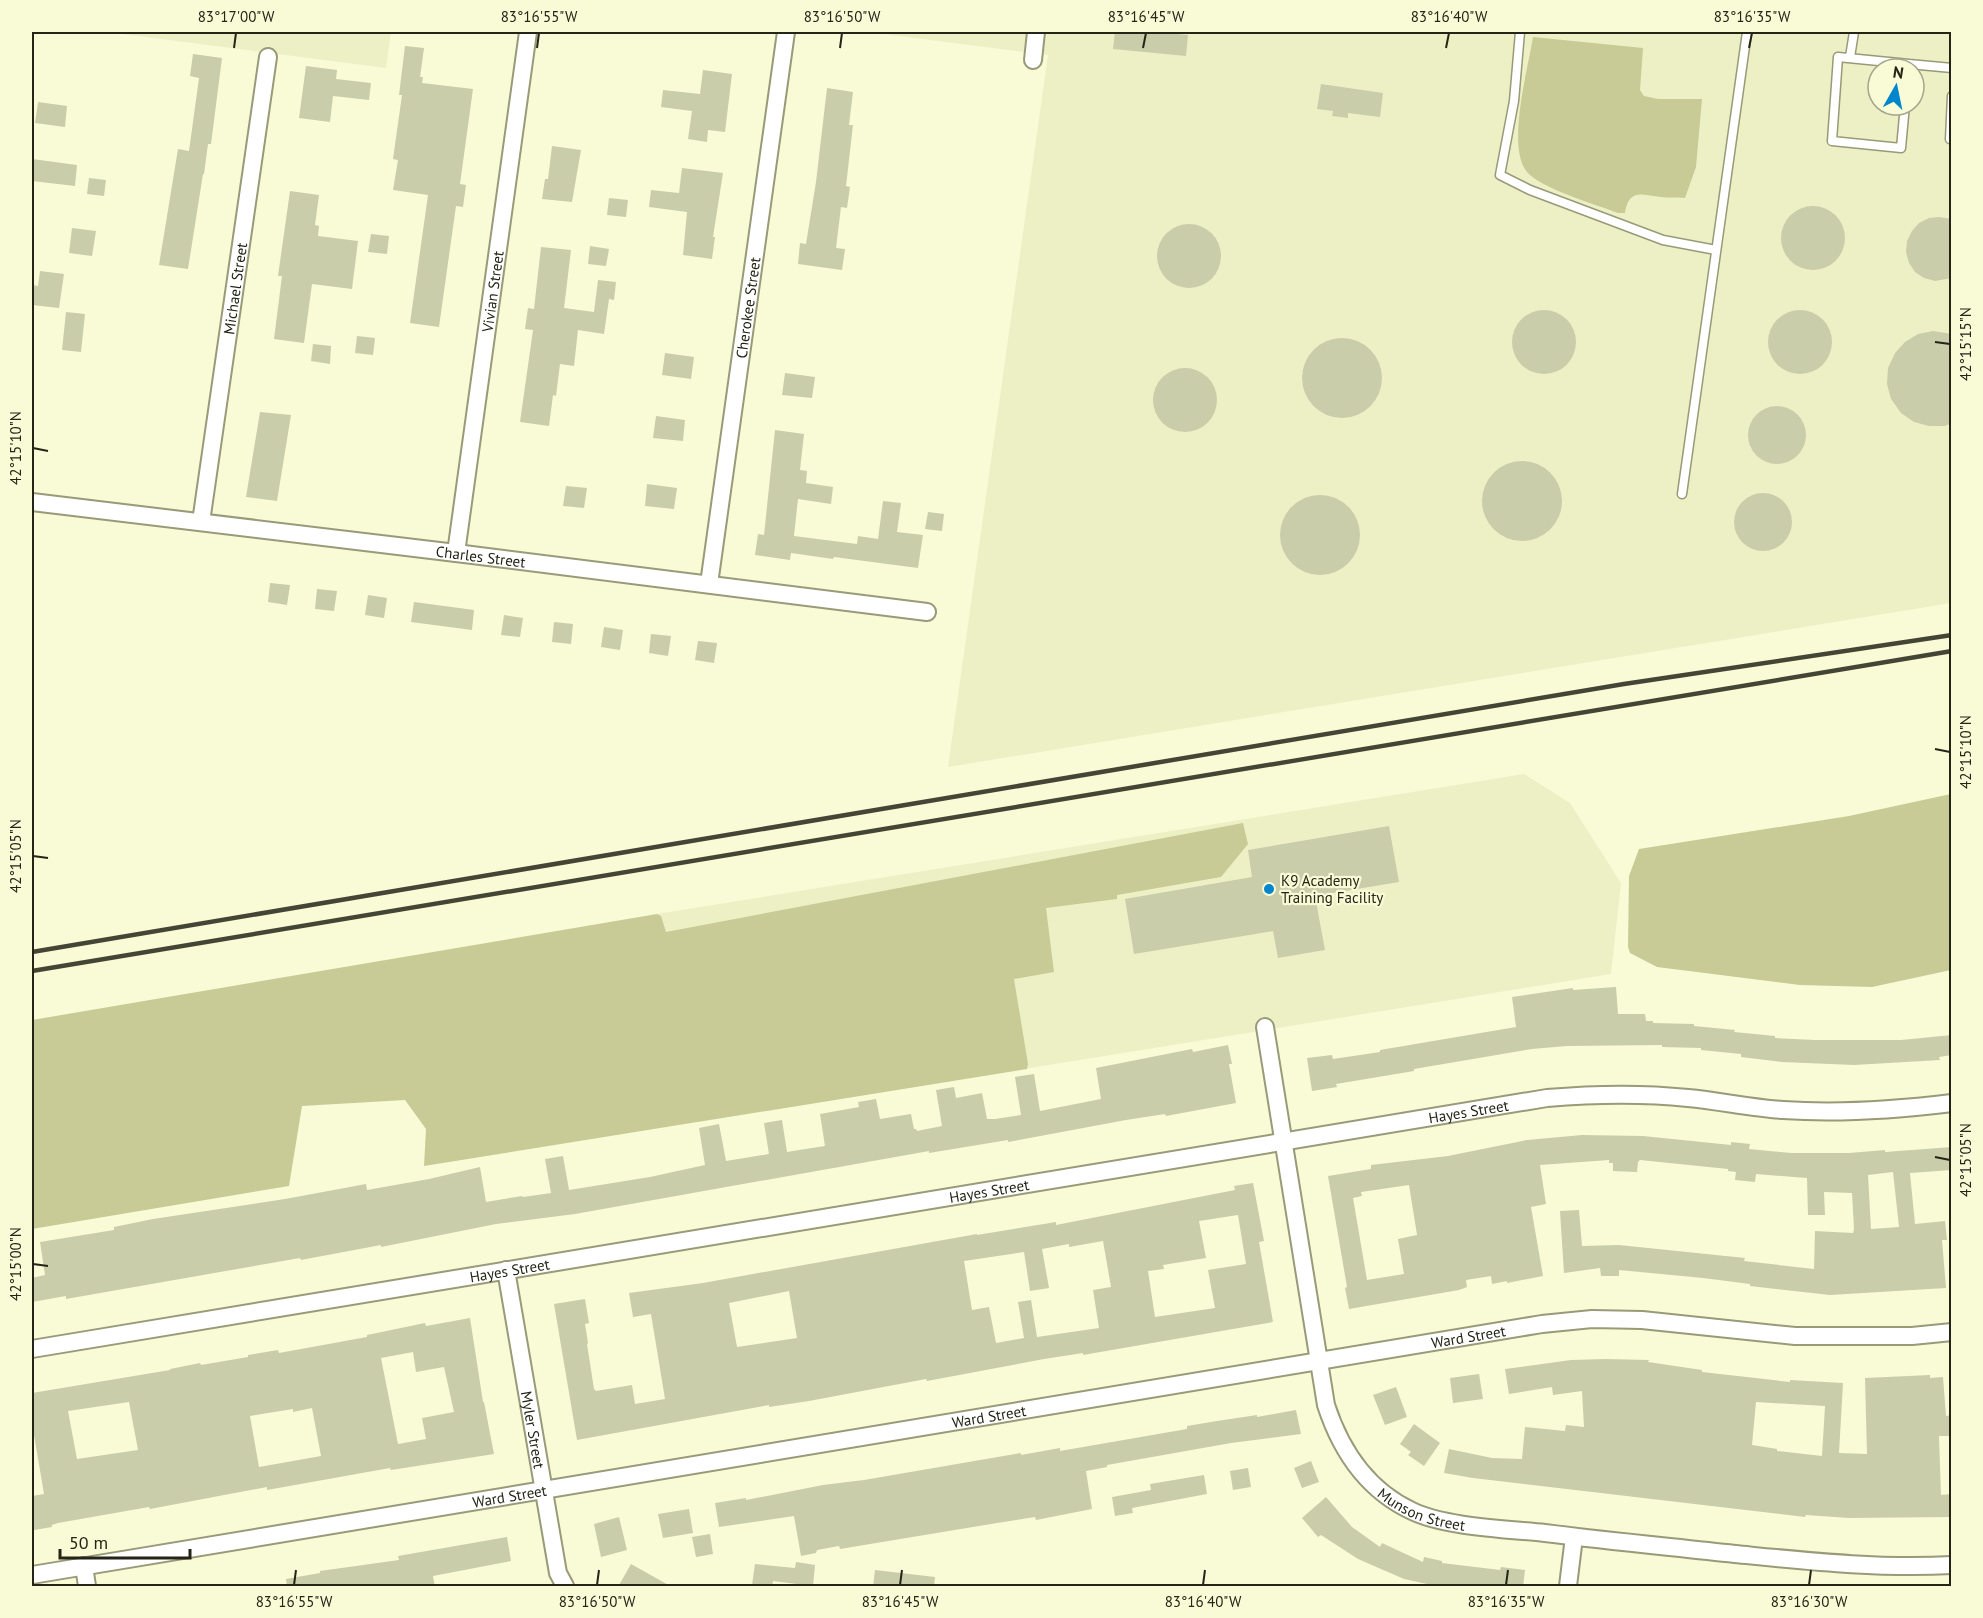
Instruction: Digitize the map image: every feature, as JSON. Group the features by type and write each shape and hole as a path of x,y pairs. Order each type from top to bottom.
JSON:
{"street":[{"name":"Vivian Street","path":"456,553 528,32"},
{"name":"Cherokee Street","path":"709,584 786,32"},
{"path":"1033,60 1036,32"},
{"name":"Michael Street","path":"201,522 268,57"},
{"name":"Charles Street","path":"32,502 927,612"},
{"name":"Munson Street","path":"1265,1027 1326,1406 1340,1442 1362,1474 1389,1498 1412,1511 1441,1521 1574,1537 1845,1565 1952,1565"},
{"name":"Hayes Street","path":"32,1349 1512,1103 1582,1095 1654,1095 1780,1110 1817,1112 1877,1111 1952,1104"},
{"name":"Myler Street","path":"506,1270 542,1489 558,1573 565,1587"},
{"name":"Ward Street","path":"32,1575 1542,1324 1592,1319 1642,1320 1795,1336 1912,1336 1952,1332"},
{"path":"1568,1587 1574,1537"},
{"path":"84,1566 87,1587"}],"lane":[{"path":"1520,32 1514,101 1500,175 1530,190 1663,240 1716,250"},
{"path":"1682,494 1747,32"},
{"path":"1850,57 1854,32"},
{"path":"1866,59 1838,57 1832,141 1901,148 1904,117"},
{"path":"1926,67 1952,68"},
{"path":"1952,96 1950,127 1950,139 1952,139"}],"shaded area":[{"path":"107,32 391,32 386,68"},
{"path":"868,32 1951,32 1951,603 948,767 1048,55"},
{"path":"1533,37 1643,48 1640,90 1644,96 1658,99 1702,99 1696,167 1685,198 1637,195 1630,200 1625,213 1618,213 1556,190 1527,172 1521,160 1518,145 1518,127"},
{"path":"1524,774 1570,803 1621,883 1611,974 697,1122 657,914"},
{"path":"1951,794 1951,970 1872,987 1800,985 1657,967 1630,953 1628,947 1629,876 1639,849 1849,816"},
{"path":"1243,823 1248,844 1221,877 1117,895 1117,899 1046,908 1054,972 1014,979 1027,1069 424,1166 426,1129 405,1100 302,1106 289,1186 32,1229 32,1020 657,914 661,916 666,932"}],"building":[{"path":"1115,32 1188,35 1186,56 1113,49"},
{"path":"405,46 424,48 420,77 423,77 422,83 473,89 460,184 466,185 463,207 456,206 439,327 410,323 428,195 393,190 398,160 393,159 402,95 399,95"},
{"path":"193,54 222,58 211,144 208,144 188,269 159,265 178,149 189,151 199,78 190,76"},
{"path":"306,66 337,70 336,79 371,83 369,100 333,96 330,122 299,118"},
{"path":"703,70 732,74 725,132 708,130 707,142 688,139 692,111 661,107 663,90 700,94"},
{"path":"1321,84 1383,93 1380,117 1348,113 1348,118 1332,116 1333,111 1317,109"},
{"path":"827,88 853,92 849,125 853,125 846,186 850,187 847,208 841,207 836,248 845,249 842,270 798,264 800,243 806,244"},
{"path":"38,102 67,106 65,127 35,123"},
{"path":"552,146 581,150 572,202 542,199 545,179 548,179"},
{"path":"32,159 77,165 75,186 32,181"},
{"path":"682,168 723,173 712,259 683,255 687,212 649,207 651,190 679,193"},
{"path":"89,178 106,180 104,196 87,194"},
{"path":"290,191 319,195 315,225 319,226 318,236 358,241 352,289 312,284 304,343 274,339 282,276 278,276"},
{"path":"609,198 628,200 626,217 607,215"},
{"path":"1813,206 1825,208 1836,215 1843,226 1845,238 1843,250 1836,261 1825,268 1813,270 1801,268 1790,261 1783,250 1781,238 1783,226 1790,215 1801,208"},
{"path":"1929,218 1952,219 1952,278 1935,281 1915,272 1906,252 1907,241 1919,223"},
{"path":"1189,224 1201,226 1212,233 1219,244 1221,256 1219,268 1212,279 1201,286 1189,288 1177,286 1166,279 1159,268 1157,256 1159,244 1166,233 1177,226"},
{"path":"72,228 96,231 92,256 69,253"},
{"path":"371,234 389,236 387,254 368,252"},
{"path":"590,246 609,249 606,266 588,264"},
{"path":"541,247 571,250 564,308 594,312 598,280 616,282 614,300 609,299 604,334 578,330 574,366 560,364 549,426 520,422 533,330 525,329 528,308 534,309"},
{"path":"40,271 64,274 59,308 32,305 32,285 38,286"},
{"path":"1544,310 1556,312 1567,319 1574,330 1576,342 1574,354 1567,365 1556,372 1544,374 1532,372 1521,365 1514,354 1512,342 1514,330 1521,319 1532,312"},
{"path":"1800,310 1812,312 1823,319 1830,330 1832,342 1830,354 1823,365 1812,372 1800,374 1788,372 1777,365 1770,354 1768,342 1770,330 1777,319 1788,312"},
{"path":"66,312 85,314 81,352 62,350"},
{"path":"1933,331 1952,334 1952,423 1945,426 1929,426 1914,422 1901,413 1891,399 1887,384 1888,368 1895,353 1905,342 1918,334"},
{"path":"357,336 375,338 373,355 355,353"},
{"path":"1334,338 1350,338 1364,345 1375,356 1382,370 1379,393 1364,411 1350,418 1334,418 1320,411 1309,400 1302,386 1302,370 1309,356 1320,345"},
{"path":"313,344 331,346 330,364 311,361"},
{"path":"665,353 694,357 691,379 662,375"},
{"path":"1185,368 1197,370 1208,377 1215,388 1217,400 1215,412 1208,423 1197,430 1185,432 1173,430 1162,423 1155,412 1153,400 1155,388 1162,377 1173,370"},
{"path":"785,373 815,377 812,398 782,395"},
{"path":"1777,406 1788,408 1801,419 1806,435 1804,446 1793,459 1777,464 1766,462 1753,451 1748,435 1750,424 1761,411"},
{"path":"260,412 291,415 277,501 246,497"},
{"path":"656,416 685,420 683,441 653,438"},
{"path":"775,430 804,434 800,470 807,471 806,483 833,487 831,504 798,499 794,536 857,544 858,536 878,539 883,501 901,503 897,532 923,535 918,568 791,553 790,560 755,555 758,534 764,535"},
{"path":"1514,461 1530,461 1544,468 1555,479 1562,493 1559,516 1544,534 1530,541 1514,541 1500,534 1489,523 1482,509 1482,493 1489,479 1500,468"},
{"path":"647,484 677,488 674,509 645,506"},
{"path":"566,486 587,488 584,508 563,506"},
{"path":"1763,493 1774,495 1787,506 1792,522 1790,533 1779,546 1763,551 1752,549 1739,538 1734,522 1736,511 1747,498"},
{"path":"1312,495 1328,495 1342,501 1354,513 1360,527 1360,543 1354,557 1342,569 1328,575 1312,575 1298,569 1286,557 1280,543 1280,527 1286,513 1298,501"},
{"path":"928,512 944,514 942,531 925,529"},
{"path":"270,583 290,585 287,605 268,602"},
{"path":"317,589 337,591 334,611 315,609"},
{"path":"368,595 387,598 384,618 365,615"},
{"path":"414,602 474,610 472,630 411,622"},
{"path":"504,615 523,618 520,637 501,635"},
{"path":"554,622 573,624 571,644 552,642"},
{"path":"604,627 623,630 620,650 601,647"},
{"path":"651,634 671,636 668,656 649,653"},
{"path":"698,641 717,643 714,663 695,660"},
{"name":"K9 Academy Training Facility","path":"1389,826 1399,882 1315,896 1325,950 1278,958 1273,931 1134,954 1125,899 1252,877 1248,850"},
{"path":"1616,987 1618,1014 1645,1014 1646,1021 1653,1021 1653,1023 1694,1024 1694,1026 1735,1030 1734,1032 1775,1036 1775,1038 1815,1040 1901,1040 1952,1035 1952,1055 1939,1057 1940,1060 1854,1065 1782,1062 1741,1057 1741,1054 1701,1050 1701,1048 1662,1047 1662,1045 1567,1046 1532,1049 1414,1069 1414,1071 1336,1084 1337,1087 1312,1091 1307,1058 1332,1055 1333,1059 1516,1027 1512,997 1573,988 1573,990"},
{"path":"1228,1045 1236,1103 1008,1142 1008,1140 929,1153 929,1151 575,1214 496,1224 381,1247 381,1245 301,1260 300,1258 66,1299 66,1296 32,1302 32,1278 45,1275 40,1242 114,1230 114,1227 153,1219 366,1184 367,1190 480,1167 486,1202 551,1193 545,1159 563,1156 569,1190 650,1177 705,1165 699,1128 719,1124 726,1161 769,1154 764,1123 782,1120 787,1152 825,1146 820,1114 859,1107 858,1102 876,1099 880,1119 911,1114 914,1129 917,1131 942,1126 936,1090 954,1087 956,1098 982,1093 987,1119 1021,1115 1015,1077 1034,1074 1040,1111 1101,1099 1096,1068 1192,1049 1193,1052"},
{"path":"1582,1135 1643,1136 1731,1145 1731,1142 1750,1144 1749,1149 1791,1153 1849,1153 1885,1150 1885,1152 1952,1147 1952,1170 1910,1173 1915,1224 1945,1221 1947,1240 1942,1240 1946,1288 1830,1295 1703,1278 1619,1270 1619,1276 1601,1276 1600,1268 1564,1273 1560,1211 1579,1210 1582,1246 1619,1245 1745,1258 1744,1261 1814,1269 1815,1231 1853,1233 1852,1193 1824,1192 1825,1215 1808,1215 1807,1178 1756,1174 1755,1182 1735,1180 1736,1172 1728,1171 1728,1169 1640,1160 1637,1172 1613,1171 1613,1163 1609,1163 1609,1160 1540,1165 1546,1204 1531,1207 1543,1276 1492,1284 1491,1276 1466,1280 1467,1287 1459,1290 1349,1309 1328,1176 1371,1169 1371,1165 1448,1156 1527,1140","holes":["1893,1172 1899,1227 1871,1229 1868,1175","1409,1185 1417,1235 1398,1239 1404,1274 1367,1280 1353,1198 1362,1196 1361,1192"]},
{"path":"1253,1183 1264,1241 1259,1242 1273,1322 1083,1355 1083,1353 1044,1359 927,1381 926,1379 809,1401 769,1407 769,1405 577,1440 554,1304 585,1299 589,1323 585,1324 587,1344 596,1391 632,1385 635,1404 665,1399 651,1314 633,1317 629,1293 703,1283 977,1234 1056,1222 1056,1225 1235,1190 1234,1186","holes":["1238,1215 1246,1264 1208,1270 1215,1308 1155,1317 1148,1271 1164,1269 1163,1265 1206,1258 1199,1221","1103,1241 1111,1287 1093,1290 1099,1328 1037,1337 1031,1300 1018,1302 1024,1338 996,1343 989,1307 972,1310 964,1261 1024,1252 1030,1291 1049,1288 1042,1249 1069,1244 1069,1247","789,1291 797,1338 737,1347 729,1303"]},
{"path":"470,1318 494,1454 391,1470 390,1468 267,1490 267,1487 150,1509 149,1507 58,1523 52,1527 34,1530 32,1496 44,1494 32,1423 32,1393 278,1350 279,1353 367,1337 367,1335 425,1323 426,1326","holes":["413,1352 416,1372 444,1367 454,1412 422,1418 426,1439 398,1444 381,1358","129,1402 138,1450 77,1459 68,1411","312,1408 321,1456 259,1467 250,1416 293,1409 293,1412"]},
{"path":"1571,1360 1649,1360 1648,1362 1702,1370 1702,1372 1790,1382 1790,1380 1843,1383 1839,1453 1867,1454 1865,1378 1930,1375 1930,1378 1943,1377 1946,1416 1952,1415 1952,1436 1939,1436 1941,1495 1952,1494 1952,1517 1849,1518 1806,1515 1805,1517 1444,1473 1449,1449 1492,1458 1522,1459 1525,1427 1565,1431 1566,1425 1584,1427 1582,1391 1553,1395 1552,1387 1509,1394 1505,1369","holes":["1756,1402 1825,1406 1822,1456 1777,1451 1777,1449 1752,1445"]},
{"path":"1479,1374 1483,1399 1453,1403 1450,1378"},
{"path":"1396,1387 1407,1417 1385,1425 1373,1395"},
{"path":"1296,1410 1301,1434 1231,1443 1107,1465 1107,1467 1086,1471 1092,1509 1036,1520 1035,1517 840,1549 839,1546 801,1556 794,1516 719,1527 715,1503 746,1498 746,1500 823,1485 1021,1453 1021,1455 1060,1448 1060,1451 1187,1429 1187,1426"},
{"path":"1414,1424 1440,1443 1424,1466 1408,1455 1411,1452 1400,1444"},
{"path":"1311,1461 1319,1482 1302,1488 1294,1468"},
{"path":"1248,1468 1251,1487 1233,1490 1230,1471"},
{"path":"1204,1475 1207,1494 1132,1508 1133,1513 1115,1516 1112,1497 1151,1490 1150,1484"},
{"path":"1326,1497 1352,1527 1380,1547 1382,1543 1423,1562 1424,1557 1442,1561 1442,1563 1500,1570 1501,1567 1525,1570 1523,1587 1441,1587 1404,1579 1358,1559 1321,1535 1318,1537 1302,1518"},
{"path":"689,1509 693,1533 663,1538 658,1514"},
{"path":"619,1517 627,1550 601,1557 594,1524"},
{"path":"710,1534 713,1554 696,1557 692,1537"},
{"path":"507,1537 511,1561 433,1576 435,1587 404,1587 403,1584 389,1587 287,1587 286,1579 320,1573 320,1571 399,1560 398,1556"},
{"path":"796,1562 815,1565 813,1586 773,1581 772,1587 752,1585 755,1564 795,1568"},
{"path":"631,1564 672,1587 618,1587"},
{"path":"875,1570 935,1577 934,1587 873,1587"}],"railway":[{"path":"32,952 1624,684 1952,635"},
{"path":"32,971 1952,651"}],"place":[{"name":"K9 Academy Training Facility","path":"1269,889"}]}
